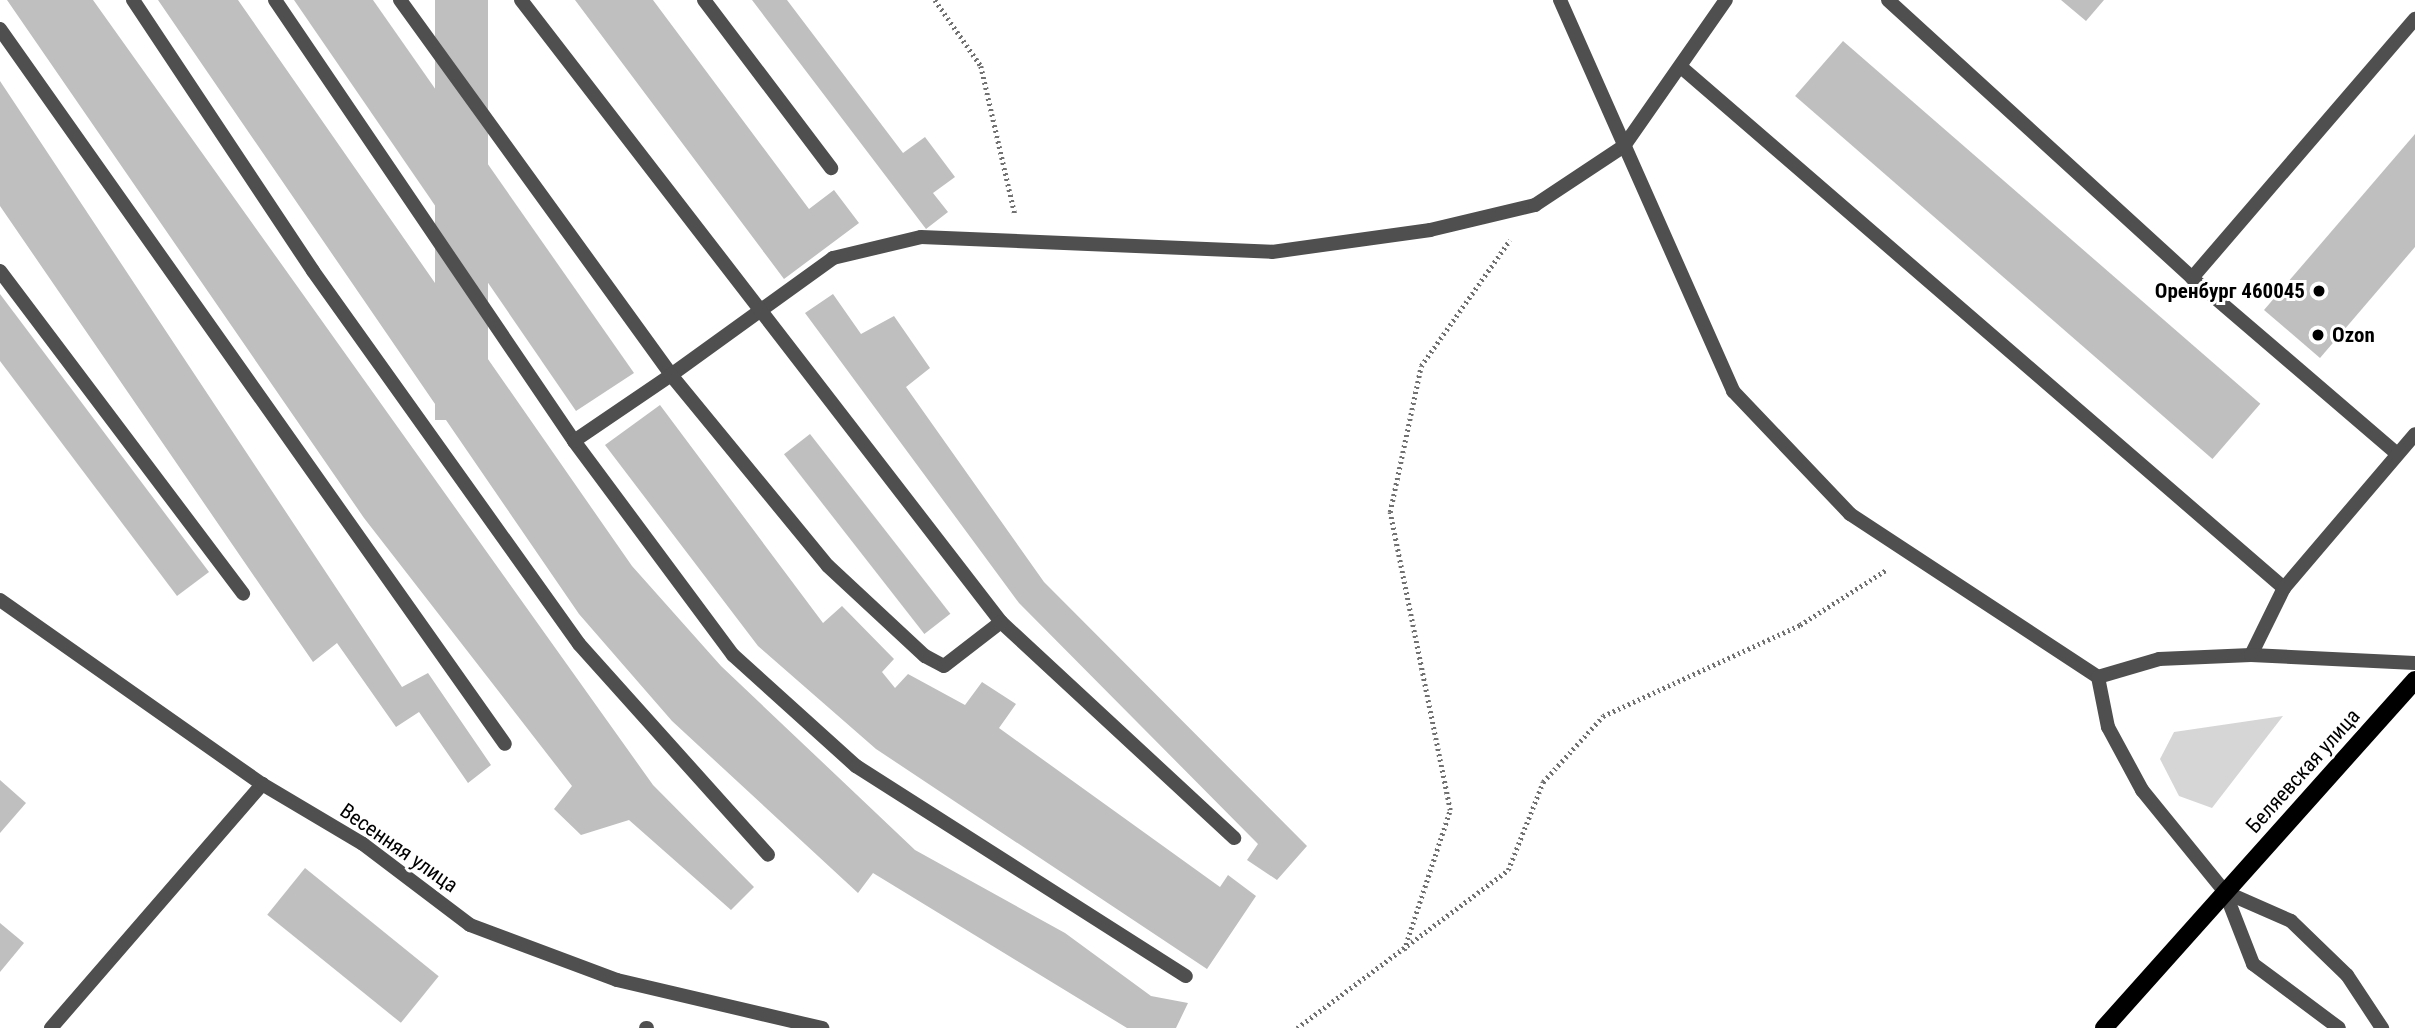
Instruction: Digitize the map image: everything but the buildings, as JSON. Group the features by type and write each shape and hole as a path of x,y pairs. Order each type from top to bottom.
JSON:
{"main road":[{"name":"Беляевская улица","path":"2104,1028 2415,680"}],"street":[{"path":"133,0 313,271 579,645 768,855"},
{"path":"275,0 573,440 733,655 856,766 1186,976"},
{"path":"400,0 671,375 828,566 925,656 944,666 1001,622"},
{"path":"521,0 758,312 1001,622 1234,838"},
{"path":"704,0 831,168"},
{"path":"1560,0 1733,391 1850,514 2098,677 2108,727 2142,790 2225,892 2253,964 2339,1028"},
{"path":"573,440 671,375 833,258 921,237 1272,252 1430,230 1535,205 1624,146 1726,0"},
{"path":"1888,0 2192,278 2397,454"},
{"path":"2192,278 2415,19"},
{"path":"0,29 505,744"},
{"path":"1681,67 2284,588"},
{"path":"0,271 243,594"},
{"path":"2251,655 2284,588 2415,434"},
{"name":"Весенняя улица","path":"0,600 262,783 363,844 470,925 617,980 822,1028"},
{"path":"2098,677 2159,659 2251,655 2415,663"},
{"path":"51,1028 262,783"},
{"path":"2225,892 2291,921 2347,975 2382,1028"}],"path":[{"path":"935,0 981,66 1022,242"},
{"path":"1404,950 1450,810 1390,512 1421,366 1535,205"},
{"path":"1297,1028 1508,870 1543,782 1603,716 1800,625 1911,554"}],"shaded area":[{"path":"2283,716 2212,808 2179,796 2160,759 2174,732"}],"place":[{"name":"Оренбург 460045","path":"2319,291"},
{"name":"Ozon","path":"2318,335"}]}
